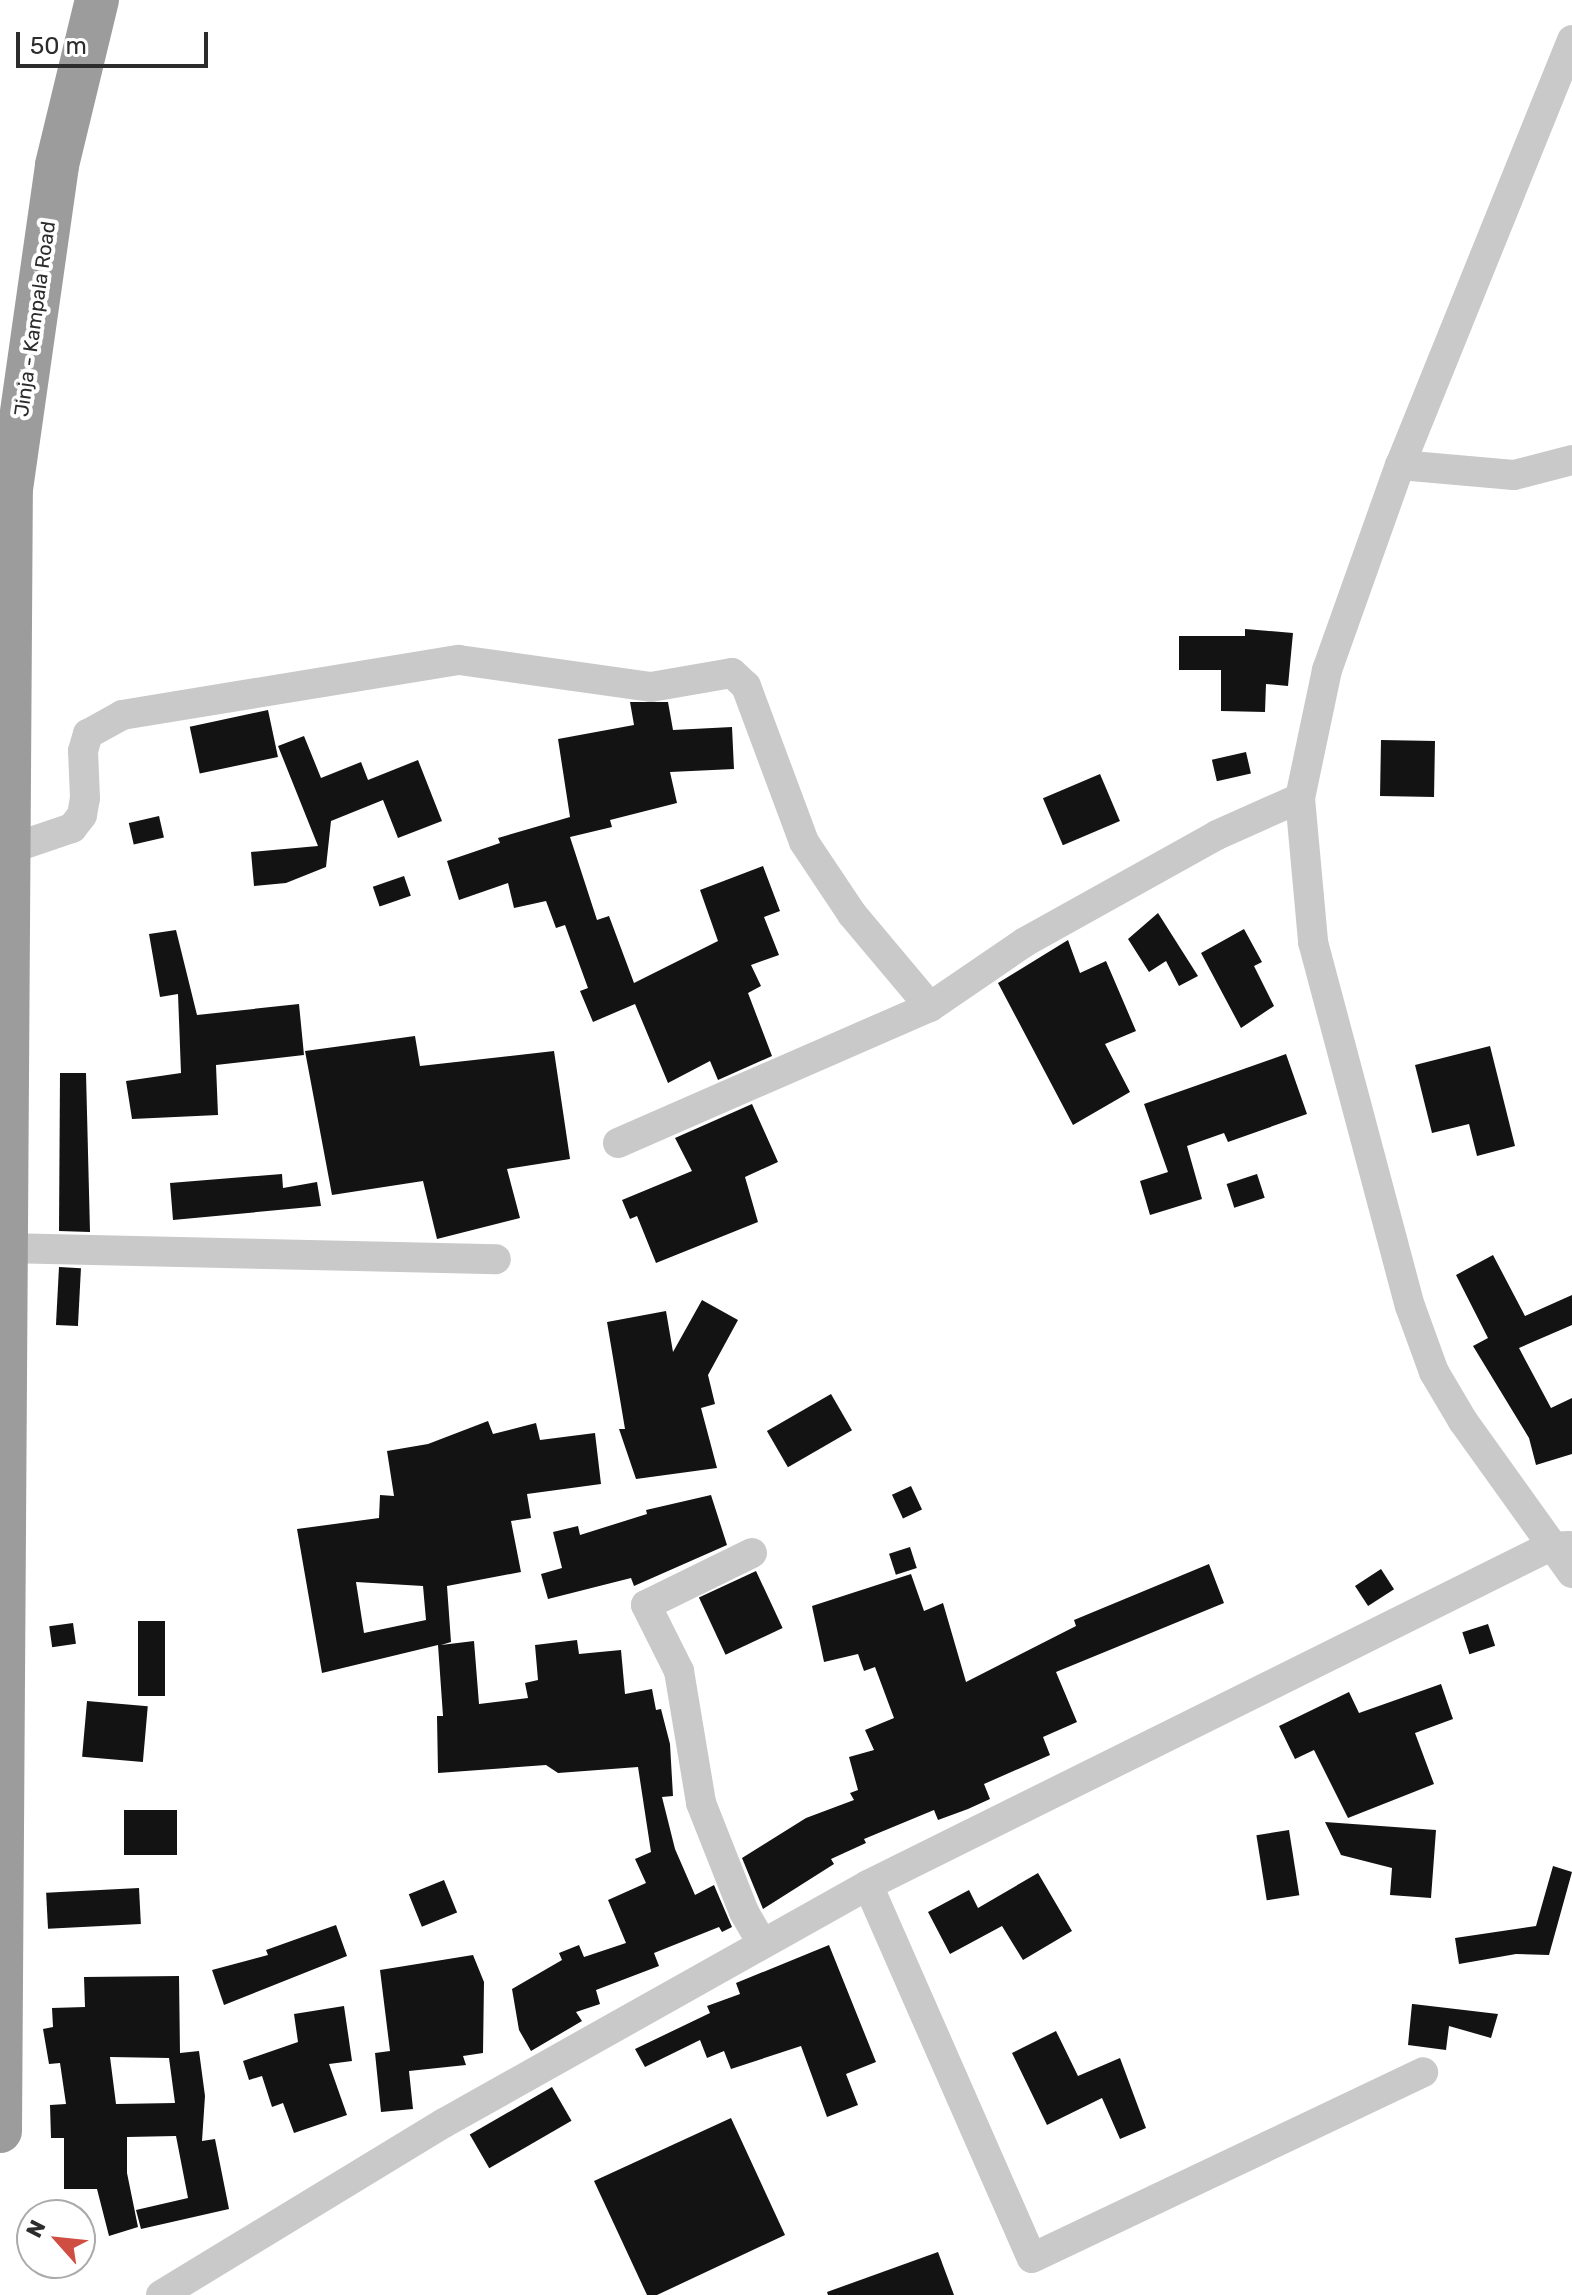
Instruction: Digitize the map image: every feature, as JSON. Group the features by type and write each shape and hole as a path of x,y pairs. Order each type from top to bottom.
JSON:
{"highway":[{"name":"Jinja - Kampala Road","path":"0,2131 11,489 57,165 97,0"}],"street":[{"path":"1572,40 1400,465 1327,670 1300,798 1313,942 1410,1306 1434,1372 1463,1421 1534,1516 1561,1546 1572,1573"},
{"path":"1400,465 1514,475 1572,460"},
{"path":"7,850 72,828 82,815 85,798 83,751 88,734 122,715 459,660 651,687 732,673 746,686 804,842 852,914 930,1007"},
{"path":"618,1143 930,1007 1025,942 1217,835 1300,798"},
{"path":"5,1248 496,1259"},
{"path":"161,2295 444,2123 868,1885 1561,1546"},
{"path":"752,1553 646,1605 679,1671 710,1831 762,1943"},
{"path":"868,1885 1032,2258 1423,2072"}],"building":[{"path":"1245,629 1293,633 1288,686 1266,684 1265,712 1221,711 1221,670 1179,670 1179,636 1245,636"},
{"path":"630,702 668,702 673,730 732,727 734,769 670,772 677,803 610,820 612,827 570,837 597,920 609,916 634,983 718,941 700,890 763,866 780,911 764,917 779,955 751,965 761,986 748,993 772,1056 718,1080 710,1061 668,1083 635,1004 593,1022 580,991 588,988 565,925 556,928 546,901 514,908 508,883 459,900 447,861 500,843 498,838 570,817 558,739 634,725"},
{"path":"268,710 278,757 200,774 190,727"},
{"path":"304,736 321,778 361,762 368,780 418,760 442,821 398,838 383,800 331,821 326,867 286,883 254,886 251,852 318,846 278,746"},
{"path":"1381,740 1435,741 1434,797 1380,796"},
{"path":"1246,752 1251,773 1217,781 1212,760"},
{"path":"1100,774 1120,821 1063,845 1043,798"},
{"path":"159,816 164,837 134,844 129,823"},
{"path":"404,876 411,896 380,907 373,887"},
{"path":"1158,913 1198,976 1179,986 1166,961 1149,972 1128,939"},
{"path":"1244,929 1262,962 1254,966 1274,1006 1241,1028 1201,953"},
{"path":"176,930 197,1015 299,1004 304,1055 216,1065 218,1115 132,1119 126,1081 181,1073 178,994 160,997 149,934"},
{"path":"1068,940 1080,973 1106,961 1136,1031 1105,1044 1130,1092 1073,1125 998,983"},
{"path":"415,1036 420,1066 554,1051 570,1159 507,1169 520,1218 437,1239 423,1181 332,1195 305,1051"},
{"path":"1490,1046 1515,1146 1477,1156 1469,1124 1432,1133 1415,1065"},
{"path":"1286,1054 1307,1114 1228,1142 1224,1133 1187,1146 1202,1199 1150,1215 1140,1181 1168,1172 1144,1104"},
{"path":"60,1073 86,1073 90,1232 59,1231"},
{"path":"752,1104 778,1162 745,1177 758,1222 656,1263 637,1216 630,1219 622,1200 692,1171 675,1138"},
{"path":"282,1174 283,1188 317,1182 321,1206 173,1220 170,1183"},
{"path":"1257,1174 1265,1198 1234,1208 1227,1184"},
{"path":"1493,1255 1525,1316 1572,1295 1572,1325 1519,1348 1551,1408 1572,1398 1572,1454 1536,1465 1529,1438 1473,1346 1488,1338 1456,1275"},
{"path":"59,1267 81,1268 78,1326 56,1325"},
{"path":"702,1300 738,1320 708,1375 715,1404 701,1408 717,1468 636,1479 619,1429 625,1429 607,1322 666,1311 673,1352"},
{"path":"831,1394 852,1430 788,1467 767,1431"},
{"path":"488,1421 493,1434 536,1423 540,1440 595,1433 601,1484 527,1494 531,1518 511,1521 521,1572 447,1586 451,1642 441,1645 474,1641 479,1704 528,1698 525,1683 538,1680 535,1645 577,1640 579,1654 621,1650 625,1694 652,1689 656,1710 661,1709 670,1744 673,1796 662,1797 675,1849 695,1895 714,1885 732,1927 722,1932 719,1927 654,1953 659,1966 596,1990 600,2004 576,2012 582,2021 531,2051 519,2030 512,1989 562,1960 559,1953 579,1945 584,1957 626,1943 608,1900 646,1883 635,1859 651,1852 638,1767 558,1773 546,1765 438,1773 437,1716 443,1716 438,1645 322,1673 297,1529 379,1518 380,1495 394,1496 387,1451 428,1444","holes":["356,1582 423,1586 426,1620 364,1633"]},
{"path":"911,1486 922,1510 903,1518 892,1495"},
{"path":"711,1495 727,1545 634,1586 631,1578 548,1599 541,1574 562,1568 553,1532 578,1526 580,1535 647,1514 646,1510"},
{"path":"910,1547 917,1568 896,1575 889,1554"},
{"path":"1209,1564 1224,1603 1056,1672 1077,1722 1043,1737 1050,1755 984,1784 990,1799 968,1809 938,1820 934,1810 864,1839 866,1843 831,1859 834,1864 763,1909 742,1858 806,1818 854,1800 850,1793 858,1790 849,1757 874,1750 865,1730 894,1718 875,1667 864,1671 858,1654 824,1662 812,1606 911,1574 924,1611 943,1603 966,1682 1076,1626 1074,1620"},
{"path":"1381,1569 1394,1589 1368,1606 1355,1586"},
{"path":"756,1571 783,1628 726,1655 699,1598"},
{"path":"138,1621 165,1621 165,1696 138,1696"},
{"path":"73,1623 76,1644 52,1647 49,1626"},
{"path":"1488,1624 1495,1646 1469,1654 1462,1632"},
{"path":"1441,1684 1453,1719 1415,1733 1434,1784 1348,1818 1314,1750 1295,1759 1279,1726 1349,1692 1359,1713"},
{"path":"87,1701 148,1706 143,1762 82,1757"},
{"path":"124,1810 177,1810 177,1855 124,1855"},
{"path":"1325,1822 1436,1830 1431,1898 1390,1895 1392,1868 1341,1855"},
{"path":"1289,1830 1299,1895 1267,1900 1256,1835"},
{"path":"1553,1866 1572,1872 1549,1955 1516,1954 1459,1964 1455,1938 1536,1926"},
{"path":"1038,1873 1072,1931 1023,1960 1002,1926 950,1954 928,1912 969,1890 978,1908"},
{"path":"444,1880 457,1912 422,1927 409,1894"},
{"path":"139,1888 141,1924 48,1929 46,1893"},
{"path":"336,1925 347,1956 224,2005 212,1970 268,1955 266,1950"},
{"path":"829,1945 876,2062 846,2074 858,2105 827,2117 801,2046 731,2069 724,2051 707,2058 700,2040 645,2067 635,2049 710,2013 707,2006 740,1994 736,1983"},
{"path":"473,1955 484,1982 483,2053 463,2056 466,2065 409,2071 413,2109 381,2112 375,2053 390,2051 380,1970"},
{"path":"179,1976 180,2053 199,2051 205,2096 202,2141 215,2139 229,2209 141,2229 136,2210 188,2198 176,2136 127,2137 127,2173 138,2227 109,2236 97,2189 64,2189 64,2138 51,2138 50,2105 66,2104 60,2063 49,2064 43,2029 53,2027 52,2008 85,2007 84,1977","holes":["110,2057 169,2058 175,2103 116,2104"]},
{"path":"1412,2004 1498,2014 1491,2038 1449,2026 1446,2050 1408,2045"},
{"path":"344,2006 352,2061 329,2064 347,2115 294,2133 283,2103 272,2107 262,2076 249,2080 243,2061 298,2042 294,2014"},
{"path":"1056,2031 1078,2076 1120,2058 1146,2128 1120,2139 1102,2098 1047,2125 1012,2053"},
{"path":"552,2087 572,2121 489,2168 470,2134"},
{"path":"731,2118 785,2235 657,2295 647,2295 594,2181"},
{"path":"938,2252 954,2295 828,2295 827,2292"}]}
